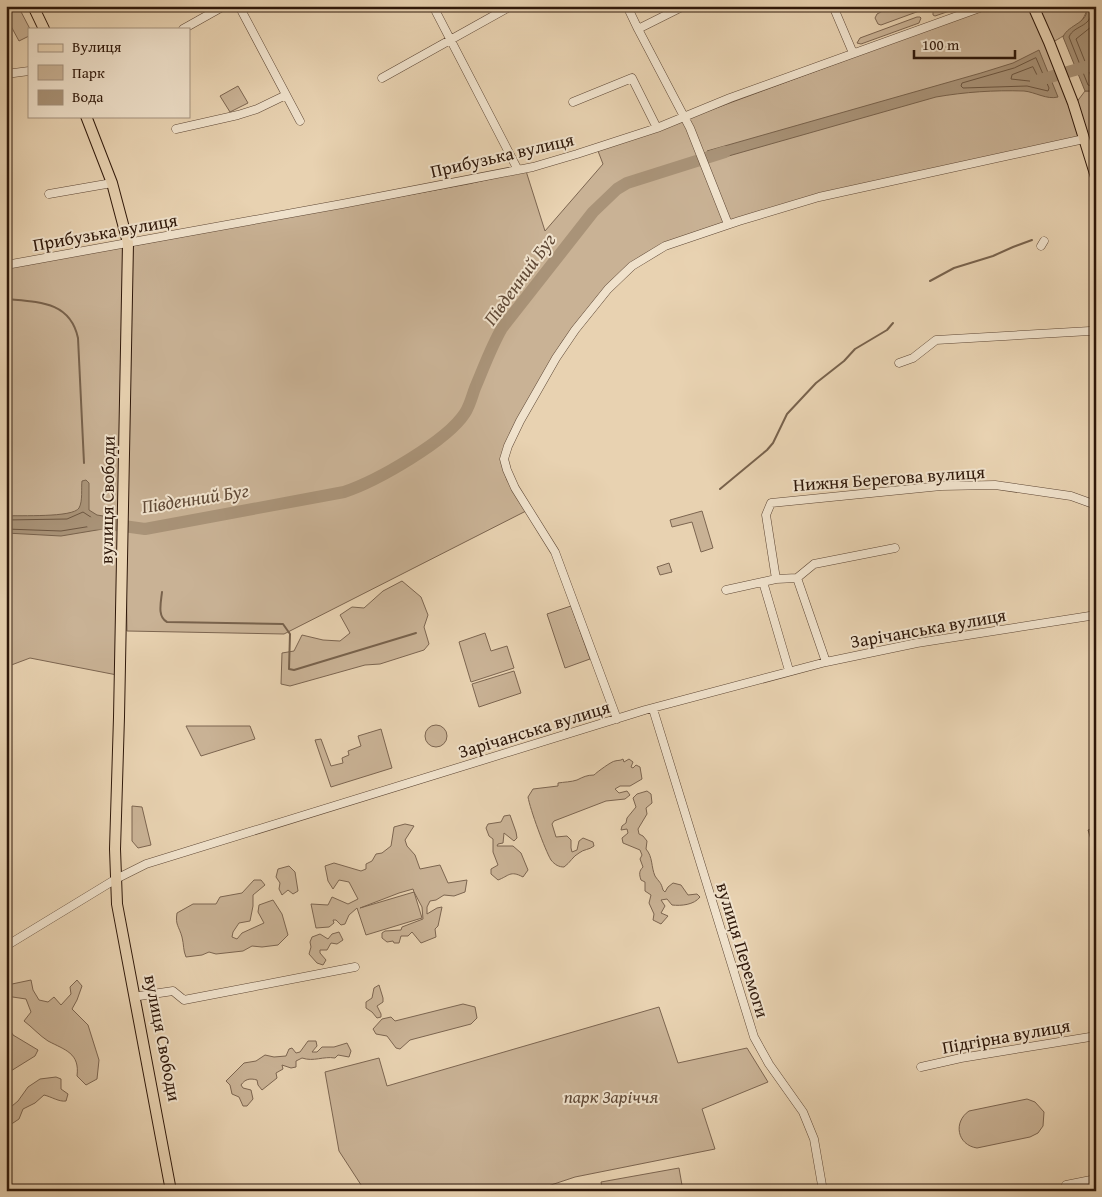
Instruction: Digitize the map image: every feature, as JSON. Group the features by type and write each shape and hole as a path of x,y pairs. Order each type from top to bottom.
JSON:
{"main road":[{"path":"33,6 44,28"},
{"path":"1033,6 1074,103 1096,177"},
{"name":"вулиця Свободи","path":"87,118 112,183 128,243 115,849 116,891 121,902 170,1191"},
{"name":"вулиця Свободи","path":"153,1086 176,1191"}],"street":[{"path":"185,28 224,6"},
{"path":"238,6 300,121"},
{"path":"434,6 518,170"},
{"path":"382,78 511,6"},
{"path":"627,6 685,116 728,224"},
{"path":"638,29 684,6"},
{"path":"833,6 853,53"},
{"name":"Прибузька вулиця","path":"6,265 518,170 577,154 657,128 853,53 986,6"},
{"path":"6,74 28,71"},
{"path":"573,102 632,78 657,128"},
{"path":"176,129 238,115 286,96"},
{"path":"617,719 555,552 510,479 505,464 505,454 520,421 556,358 575,330 608,289 632,266 665,246 728,224 819,197 1084,139"},
{"path":"48,194 112,183"},
{"path":"899,363 913,358 936,340 1090,331 1096,334"},
{"name":"Нижня Берегова вулиця","path":"776,579 766,515 771,503 941,486 995,485 1072,496 1096,505"},
{"path":"726,590 776,579 797,578 814,564 895,548"},
{"path":"797,578 826,662"},
{"path":"763,582 788,666"},
{"name":"Зарічанська вулиця","path":"6,946 116,879 146,864 653,708 826,662 916,643 1096,615"},
{"name":"вулиця Перемоги","path":"653,708 754,1037 769,1064 803,1112 814,1139 823,1191"},
{"path":"138,1000 173,991 184,1000 355,967"},
{"name":"Підгірна вулиця","path":"921,1066 1096,1036"},
{"path":"1066,1185 1096,1179"}],"green space":[{"path":"18,6 29,28 28,36 19,41 6,17 6,12"},
{"path":"892,6 925,6 922,10 881,25 878,24 875,18 877,14"},
{"path":"938,6 964,6 935,16 933,15 933,10"},
{"path":"992,6 1029,6 1046,43 1080,137 730,220 689,118"},
{"path":"1037,6 1086,6 1086,11 1084,17 1075,27 1053,42"},
{"path":"917,17 921,18 919,23 861,44 857,43 860,38"},
{"path":"238,86 248,103 230,112 220,96"},
{"path":"1085,91 1096,91 1096,167 1076,103"},
{"path":"683,120 725,222 664,243 606,287 562,342 517,420 502,465 507,480 526,511 284,634 127,631 126,562 131,246 468,184 526,171 545,231 603,164 598,151"},
{"path":"125,247 117,675 30,658 6,667 6,268"},
{"path":"702,511 713,548 701,552 692,522 672,527 670,520"},
{"path":"669,563 672,572 660,575 657,567"},
{"path":"402,581 421,597 428,615 424,627 429,644 424,650 380,664 365,665 290,686 281,684 282,653 294,651 302,635 323,640 340,641 350,633 340,615 352,607 364,608 383,591"},
{"path":"571,606 590,659 565,668 547,614"},
{"path":"485,633 491,651 507,646 514,668 471,682 459,642"},
{"path":"514,671 521,693 479,707 472,684"},
{"path":"436,725 444,728 447,736 444,744 436,747 428,744 425,736 428,728"},
{"path":"186,726 250,726 255,739 201,756"},
{"path":"381,729 392,768 331,787 315,740 321,739 331,766 343,763 342,758 349,755 348,751 361,746 358,736"},
{"path":"623,759 624,762 629,759 633,762 631,767 633,768 636,765 640,767 642,779 630,786 620,786 615,789 619,793 627,791 630,795 625,799 606,801 554,821 552,824 556,837 567,836 571,840 572,852 577,850 579,841 583,838 593,842 594,846 577,854 564,867 559,866 548,855 528,797 533,789 558,786 558,783 575,781 585,776 594,775 613,761"},
{"path":"647,791 651,794 652,803 646,808 647,814 638,829 639,834 647,841 646,849 650,855 655,876 665,892 673,883 681,885 688,895 697,894 700,897 694,902 683,905 672,905 667,899 661,900 665,906 661,913 668,916 661,924 653,920 654,914 649,903 651,895 645,891 645,882 640,878 640,871 643,867 640,859 642,855 640,850 623,843 622,838 628,833 627,829 621,830 627,818 636,807 633,798 637,794"},
{"path":"132,806 142,807 151,845 138,848 132,841"},
{"path":"510,815 517,838 514,841 504,833 503,843 497,846 513,846 521,853 528,870 523,877 510,874 498,880 491,874 491,869 498,865 493,852 493,839 489,836 486,828 488,824 501,822 504,816"},
{"path":"405,824 414,826 405,840 407,846 415,855 420,869 440,865 448,883 467,880 465,892 454,896 444,895 430,901 427,907 427,914 442,907 438,926 435,929 436,937 421,943 412,932 408,936 401,936 399,943 387,942 382,938 382,933 385,931 401,930 402,927 423,919 422,907 414,892 422,918 366,935 357,908 349,915 345,924 341,925 336,920 333,920 334,923 329,927 316,928 311,904 328,905 332,897 348,904 358,899 349,882 339,880 333,889 328,881 325,866 334,863 361,871 366,869 366,864 372,861 376,854 382,853 391,846 394,827","holes":["413,889 414,892 360,908 399,893"]},
{"path":"1096,827 1096,855 1088,830"},
{"path":"289,866 295,872 298,891 293,894 288,890 282,895 279,889 280,883 276,877 278,869"},
{"path":"254,880 261,880 265,885 253,895 250,921 239,923 232,937 237,939 242,933 264,923 258,912 259,905 273,900 282,914 288,935 278,945 252,946 243,951 216,954 209,952 186,957 177,923 177,913 193,904 216,904 220,897 242,893"},
{"path":"339,932 343,940 337,944 331,943 327,950 320,950 320,953 326,960 323,965 317,963 309,954 312,937 320,934 328,939 332,934"},
{"path":"31,980 33,990 39,1000 48,1002 54,997 61,1005 71,994 70,987 77,980 82,986 72,1009 88,1025 99,1060 97,1079 86,1085 77,1076 74,1057 45,1039 24,1021 31,1012 26,999 6,996 6,988 12,984"},
{"path":"379,985 383,1002 377,1006 381,1017 377,1018 366,1008 366,1002 372,998 374,988"},
{"path":"463,1004 475,1007 477,1018 471,1024 410,1040 400,1049 396,1048 387,1036 376,1034 373,1029 382,1019 391,1017 395,1021"},
{"name":"парк Заріччя","path":"659,1007 678,1063 747,1048 768,1082 702,1109 715,1149 575,1177 533,1191 365,1191 339,1151 325,1072 379,1058 387,1086"},
{"path":"6,1023 13,1035 38,1050 35,1056 6,1074"},
{"path":"308,1041 316,1041 317,1046 312,1052 317,1052 322,1047 334,1047 347,1043 351,1051 349,1057 338,1055 335,1058 302,1058 296,1061 296,1067 291,1068 282,1065 283,1069 276,1073 277,1078 262,1090 257,1080 246,1080 241,1085 243,1088 251,1090 253,1099 247,1106 243,1106 239,1097 232,1094 230,1085 226,1081 244,1063 256,1061 265,1055 274,1057 286,1056 289,1049 292,1048 296,1053 300,1052"},
{"path":"56,1077 61,1079 61,1089 68,1094 66,1101 44,1095 35,1103 23,1109 19,1119 10,1125 6,1124 6,1111 18,1101 28,1087 40,1079"},
{"path":"1027,1099 1035,1102 1044,1112 1043,1126 1038,1133 1030,1137 977,1148 965,1143 961,1138 959,1127 964,1116 969,1111"},
{"path":"679,1168 683,1191 603,1191 601,1182"}],"water":[{"path":"1086,6 1096,6 1096,91 1085,91 1063,37 1069,29 1085,16 1087,12"},
{"path":"1039,50 1058,97 1054,98 1024,91 947,95 711,161 707,151 981,73 1013,63"},
{"path":"86,480 89,483 89,510 97,515 109,517 109,528 61,536 6,533 6,516 57,515 75,511 80,505 82,481"}],"waterway":[{"name":"Південний Буг","path":"1036,81 1096,64"},
{"name":"Південний Буг","path":"92,523 145,529 344,492 392,470 443,436 465,413 494,342 502,328 593,212 617,189 627,183 725,152"},
{"path":"930,281 954,268 993,256 1032,240"},
{"path":"6,299 30,301 51,306 60,310 74,326 78,338 84,463"},
{"path":"720,489 767,450 773,443 787,414 816,383 844,361 855,349 887,330 893,323"},
{"path":"162,592 161,613 167,622 283,624 290,634 289,669 294,670 416,633"}]}
